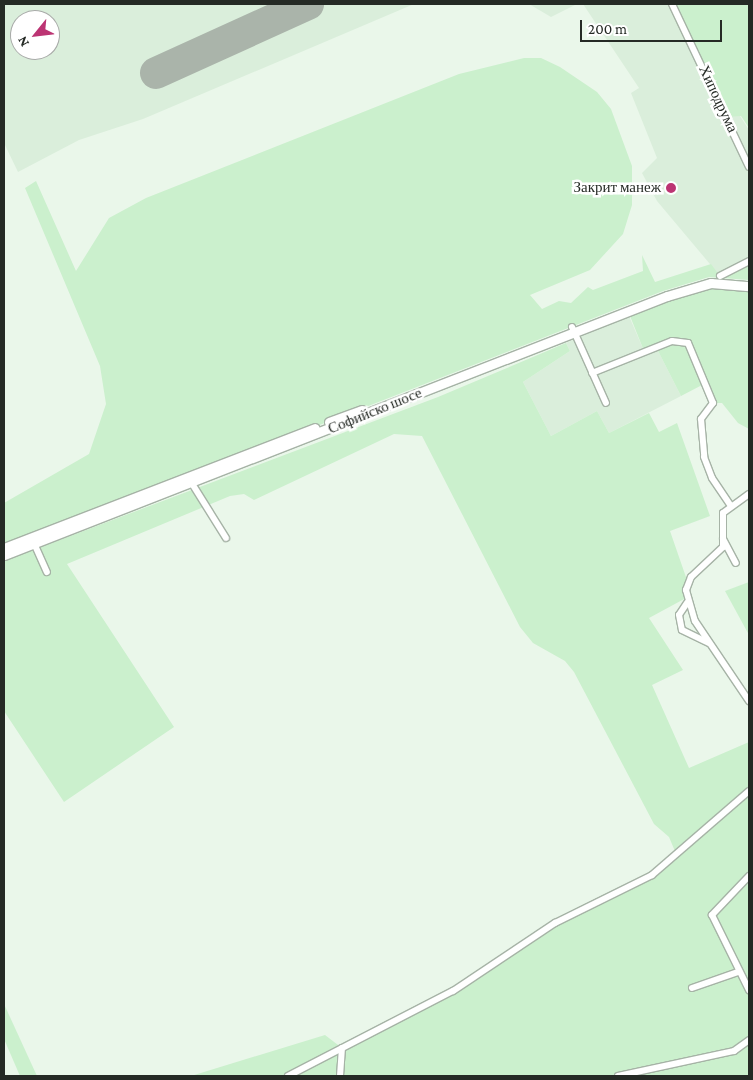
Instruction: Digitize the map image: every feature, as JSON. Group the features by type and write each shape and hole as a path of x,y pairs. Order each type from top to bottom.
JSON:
{"main road":[{"name":"Софийско шосе","path":"161,490 191,482 664,291 720,276 749,280"},
{"name":"Софийско шосе","path":"4,548 33,540 573,329 700,285 722,282 749,286"},
{"name":"Софийско шосе","path":"4,555 33,540"}],"street":[{"name":"Хиподрума","path":"672,4 749,167"},
{"path":"720,276 749,261"},
{"path":"573,329 606,403"},
{"path":"592,373 672,341 688,343 713,403 701,419 704,457 712,478 731,506"},
{"path":"191,482 226,538"},
{"path":"736,562 723,539 720,518 731,506 749,494"},
{"path":"710,644 682,630 679,615 687,603 688,583 719,553 723,539"},
{"path":"33,540 47,572"},
{"path":"687,603 710,644 749,701"},
{"path":"288,1076 453,991 555,923 652,875 749,791"},
{"path":"749,876 712,915 738,972 749,990"},
{"path":"692,988 738,972"},
{"path":"618,1076 734,1051 749,1040"},
{"path":"340,1076 342,1048"}],"shaded area":[{"path":"4,4 414,4 143,119 79,140 18,172 4,143"},
{"path":"529,4 577,4 551,17"},
{"path":"583,4 672,4 726,116 740,116 749,130 749,261 720,276 657,201 642,173 657,158 631,93 639,88"},
{"path":"629,316 644,351 656,347 681,396 609,433 597,411 551,436 523,382 570,351 566,343"}],"green space":[{"path":"672,4 749,4 749,128 741,116 726,117"},
{"path":"524,58 541,58 560,67 597,92 611,109 632,166 632,205 623,234 590,270 530,295 542,309 559,301 571,303 588,287 593,290 643,271 642,255 655,282 711,264 720,276 749,261 749,280 709,277 663,291 4,548 4,503 89,454 106,404 100,366 25,188 36,181 76,271 109,218 146,198 459,74"},
{"path":"700,285 749,286 749,429 738,423 722,403 713,403 704,384 681,396 656,347 644,351 628,311"},
{"path":"566,343 570,351 523,382 551,436 597,411 609,433 649,413 659,432 677,423 710,516 670,531 688,583 686,598 649,618 683,670 652,685 689,768 749,742 749,1076 191,1076 325,1035 342,1048 434,1001 555,923 634,885 677,856 669,837 654,824 574,672 565,661 533,643 520,627 422,436 394,434 254,500 244,494 230,496 67,564 174,727 64,802 4,711 4,561 438,397"},
{"path":"749,582 749,635 725,591"},
{"path":"4,1004 37,1076 20,1076 4,1039"}],"runway":[{"path":"156,73 308,4"}],"place":[{"name":"Закрит манеж","path":"671,188"}]}
